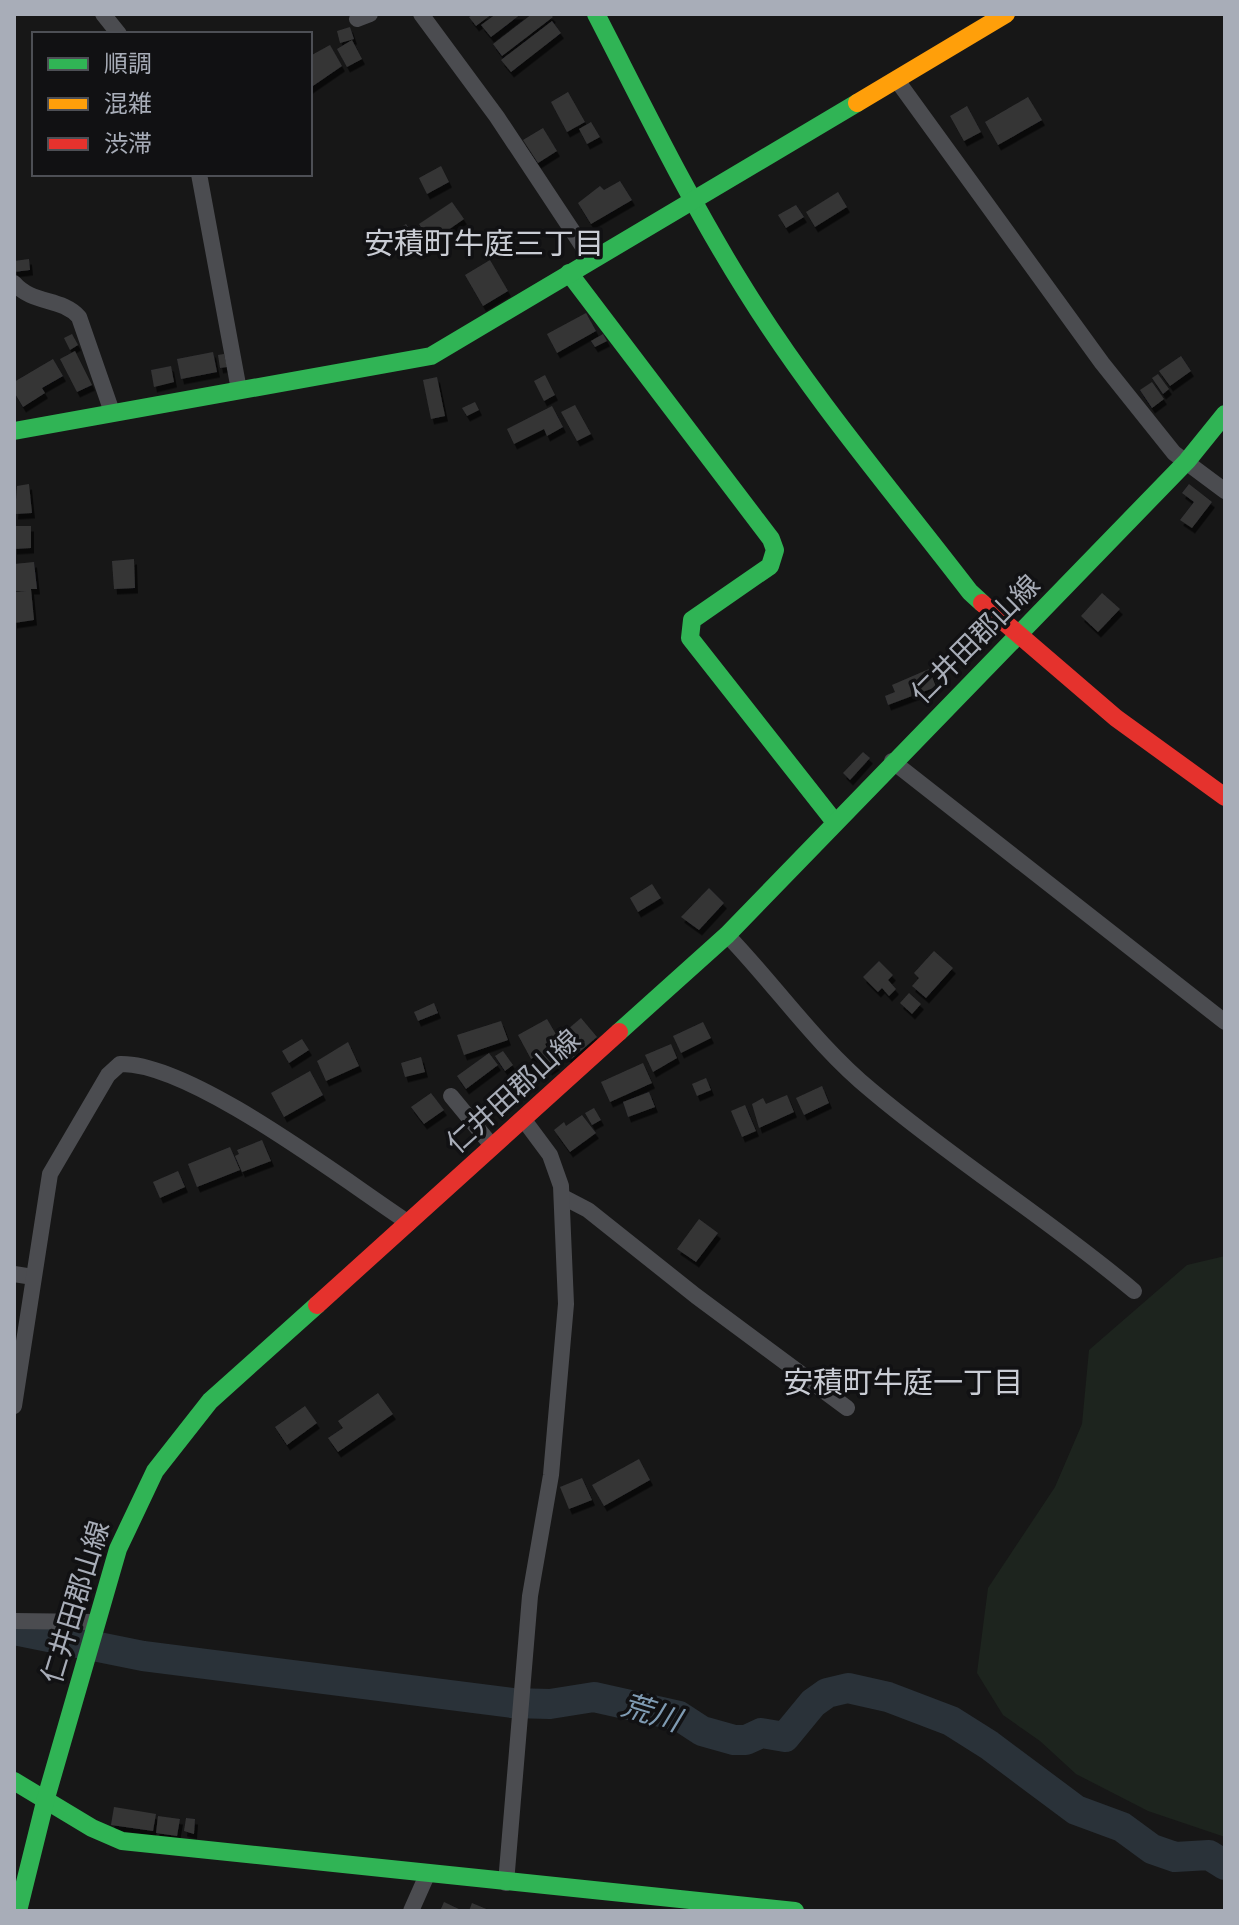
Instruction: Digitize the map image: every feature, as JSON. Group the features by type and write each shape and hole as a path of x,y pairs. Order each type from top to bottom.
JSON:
{"street":[{"path":"103,14 117,32"},
{"path":"421,14 497,117 591,259"},
{"path":"596,14 692,201 747,293 804,376 970,592 1116,718 1225,797"},
{"path":"14,431 384,367 431,356 1006,14"},
{"path":"896,79 1102,363 1174,453 1225,491"},
{"path":"199,176 239,390"},
{"path":"569,273 771,539 775,550 770,566 692,620 690,638 834,821"},
{"path":"14,283 27,296 68,307 79,317 112,412"},
{"name":"仁井田郡山線","path":"18,1911 46,1798 118,1549 139,1497 173,1447 229,1382 727,935 892,761 1019,636 1187,461 1225,414"},
{"path":"892,761 1225,1022"},
{"path":"727,935 827,1048 873,1093 1087,1252 1134,1291"},
{"path":"14,1406 53,1167 108,1075 120,1064 149,1068 209,1092 409,1223"},
{"path":"451,1096 493,1147"},
{"path":"506,1883 530,1596 560,1397 566,1304 563,1197 555,1163 524,1120"},
{"path":"563,1197 588,1210 696,1296 847,1408"},
{"path":"14,1274 33,1277"},
{"path":"14,1621 97,1622"},
{"path":"14,1781 95,1831 122,1841 795,1911"},
{"path":"411,1911 427,1875"}],"shaded area":[{"path":"1225,1256 1225,1837 1148,1811 1076,1774 1040,1741 1003,1715 977,1673 988,1588 1055,1487 1082,1424 1089,1350 1187,1265"}],"building":[{"path":"492,14 476,26 469,17"},
{"path":"496,14 521,14 491,37 481,25"},
{"path":"532,14 550,14 553,17 502,56 493,44"},
{"path":"552,21 561,33 511,72 501,60"},
{"path":"350,27 354,39 340,43 337,31"},
{"path":"352,40 362,59 347,67 337,49"},
{"path":"330,45 342,66 312,87 312,55"},
{"path":"568,92 585,122 567,132 551,102"},
{"path":"1028,97 1042,120 998,145 985,122"},
{"path":"967,106 981,132 964,141 950,116"},
{"path":"591,122 600,137 587,144 579,129"},
{"path":"543,128 557,151 538,163 523,140"},
{"path":"441,166 449,182 427,194 419,178"},
{"path":"620,181 632,200 591,224 578,203 600,186 604,190"},
{"path":"838,192 847,207 815,227 806,212"},
{"path":"452,202 464,219 431,242 419,224"},
{"path":"796,205 804,217 786,228 778,215"},
{"path":"406,224 416,239 404,248 394,232"},
{"path":"29,259 30,270 14,272 14,261"},
{"path":"490,260 508,291 483,306 465,275"},
{"path":"586,313 596,331 557,353 547,334"},
{"path":"72,334 78,345 70,350 64,338"},
{"path":"603,334 607,341 595,347 591,341"},
{"path":"75,351 92,385 77,392 60,359"},
{"path":"213,352 217,372 181,379 177,359"},
{"path":"224,354 227,367 220,368 218,355"},
{"path":"1181,356 1191,371 1170,386 1159,371"},
{"path":"53,359 63,376 42,388 45,393 23,407 14,392 14,382"},
{"path":"171,366 174,382 154,387 151,370"},
{"path":"1158,374 1169,389 1163,394 1152,378"},
{"path":"545,375 555,395 544,401 534,381"},
{"path":"437,377 445,416 431,419 423,380"},
{"path":"1152,382 1164,399 1152,408 1140,390"},
{"path":"475,402 479,410 467,416 462,408"},
{"path":"575,405 591,434 577,441 561,412"},
{"path":"552,406 563,427 547,436 544,429 514,444 507,429"},
{"path":"29,484 32,513 15,514 17,486"},
{"path":"1189,484 1212,502 1192,528 1180,520 1194,502 1182,493"},
{"path":"14,526 31,526 31,548 14,549"},
{"path":"134,559 135,588 114,589 112,561"},
{"path":"34,562 37,589 31,589 34,620 14,623 14,592 26,591 14,591 14,564"},
{"path":"1102,593 1120,609 1098,632 1081,616"},
{"path":"929,669 936,687 888,705 885,696 895,692 892,685"},
{"path":"863,752 870,758 850,780 843,773"},
{"path":"652,884 661,898 638,912 630,898"},
{"path":"709,888 724,903 699,930 681,917"},
{"path":"934,951 953,968 926,998 912,986 919,978 914,973"},
{"path":"879,961 893,975 888,980 896,989 889,996 882,988 878,992 863,977"},
{"path":"909,993 921,1004 912,1014 900,1003"},
{"path":"434,1003 438,1013 418,1021 414,1012"},
{"path":"581,1018 597,1037 570,1060 554,1041"},
{"path":"547,1019 557,1036 545,1044 557,1065 549,1070 540,1054 531,1059 518,1035"},
{"path":"501,1021 508,1040 464,1055 457,1035"},
{"path":"703,1022 711,1038 681,1053 673,1036"},
{"path":"302,1039 309,1050 289,1063 282,1051"},
{"path":"348,1042 359,1066 326,1081 317,1061"},
{"path":"671,1044 677,1058 653,1072 645,1055"},
{"path":"503,1051 513,1065 505,1071 495,1056"},
{"path":"489,1053 498,1065 466,1089 457,1076"},
{"path":"421,1057 425,1072 405,1077 401,1063"},
{"path":"643,1063 652,1083 610,1102 601,1082"},
{"path":"310,1071 323,1095 284,1117 271,1093"},
{"path":"706,1078 711,1090 697,1096 692,1084"},
{"path":"822,1086 829,1103 804,1115 796,1098"},
{"path":"649,1092 655,1107 628,1117 623,1102"},
{"path":"431,1093 444,1110 424,1124 411,1107"},
{"path":"787,1095 794,1112 759,1128 752,1104 763,1098 766,1104"},
{"path":"745,1105 756,1131 742,1137 731,1111"},
{"path":"594,1108 601,1120 592,1125 585,1113"},
{"path":"582,1115 596,1133 570,1152 554,1130"},
{"path":"262,1140 271,1161 242,1172 235,1156 239,1154 237,1150"},
{"path":"230,1147 240,1170 197,1187 188,1164"},
{"path":"178,1171 185,1187 160,1198 153,1182"},
{"path":"699,1219 718,1233 696,1262 677,1249"},
{"path":"378,1393 393,1414 338,1452 328,1438 343,1428 338,1421"},
{"path":"305,1406 317,1423 287,1445 275,1427"},
{"path":"639,1459 650,1480 604,1506 592,1485"},
{"path":"582,1478 592,1500 569,1509 560,1487"},
{"path":"114,1807 156,1814 153,1831 111,1825"},
{"path":"158,1816 180,1819 177,1836 156,1833"},
{"path":"186,1818 195,1819 194,1834 184,1831"},
{"path":"444,1902 463,1911 440,1911"},
{"path":"472,1903 491,1911 469,1911"}],"waterway":[{"name":"荒川","path":"14,1630 143,1656 512,1703 550,1704 594,1697 679,1716 702,1731 734,1740 746,1740 761,1733 785,1737 813,1703 827,1693 848,1688 888,1697 951,1721 989,1745 1076,1810 1122,1827 1152,1849 1175,1857 1209,1855 1225,1865"}],"traffic: fast":[{"path":"596,14 706,223 771,330 854,444 970,592 982,603"},
{"path":"14,431 431,356 857,103"},
{"path":"569,273 771,539 775,550 770,566 692,620 690,638 834,821"},
{"path":"619,1032 727,935 1187,461 1225,414"},
{"path":"18,1911 46,1798 118,1549 155,1471 210,1401 317,1305"},
{"path":"14,1781 92,1828 122,1841 795,1911"}],"traffic: slow":[{"path":"857,103 1006,14"}],"traffic: jam":[{"path":"982,603 1116,718 1225,797"},
{"path":"317,1305 619,1032"}],"district":[{"name":"安積町牛庭三丁目","path":"484,244"},
{"name":"安積町牛庭一丁目","path":"903,1383"}]}
